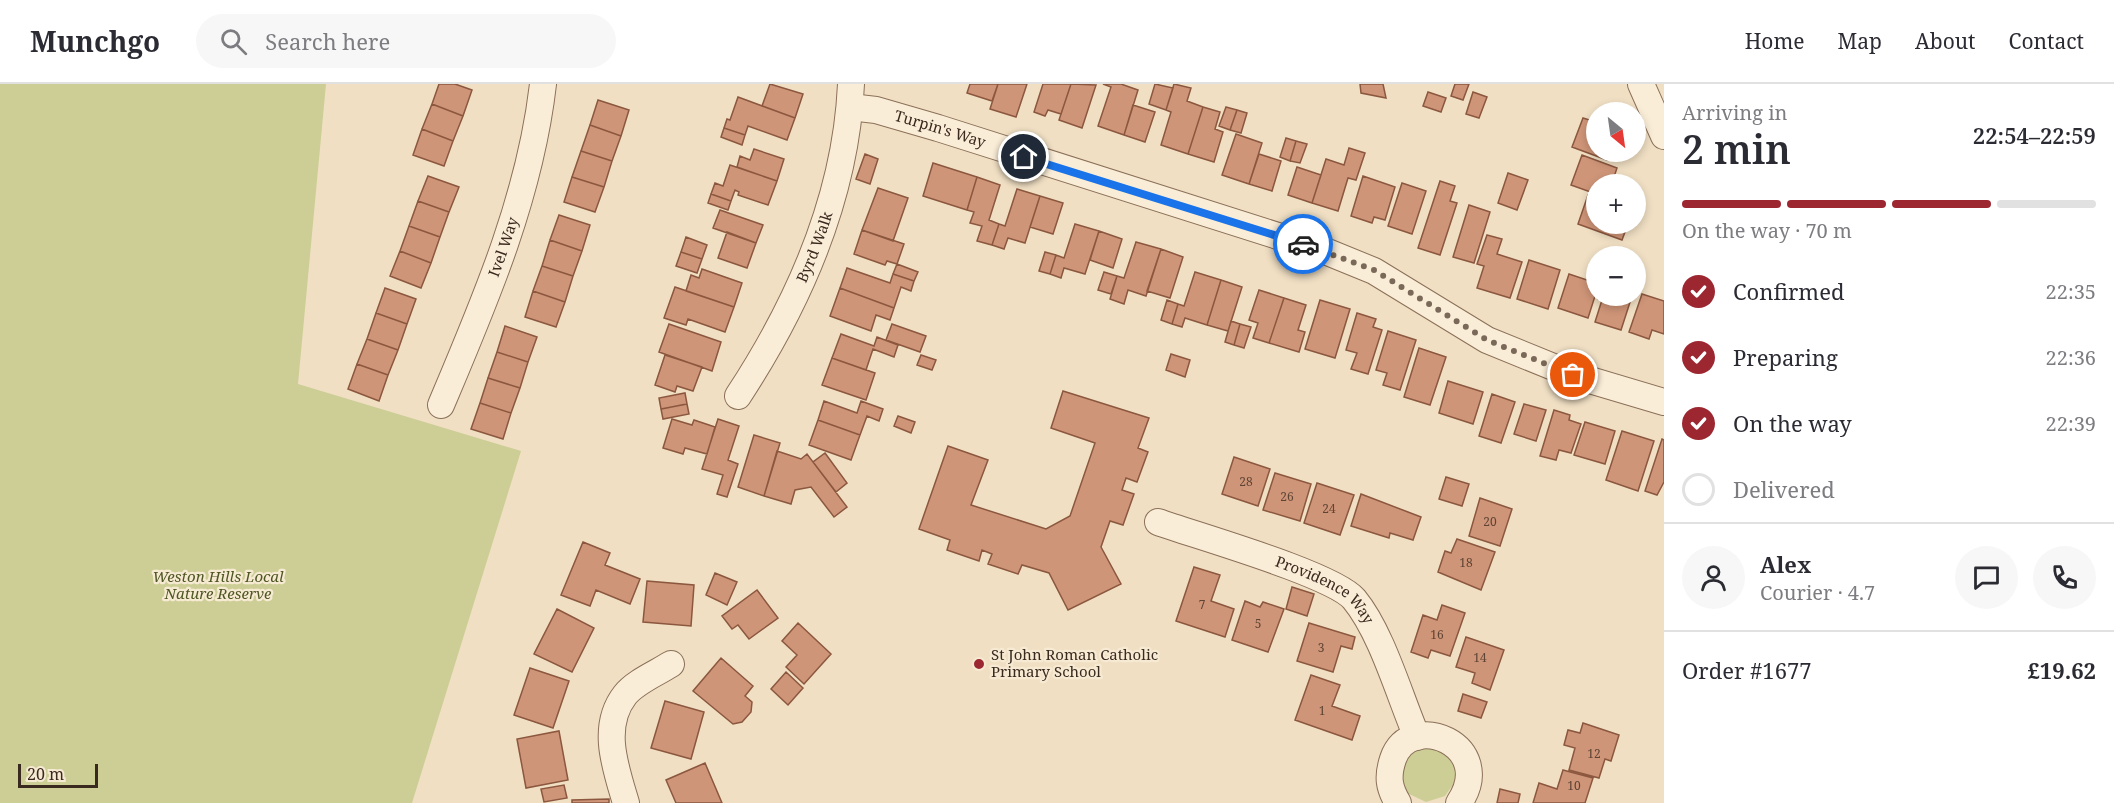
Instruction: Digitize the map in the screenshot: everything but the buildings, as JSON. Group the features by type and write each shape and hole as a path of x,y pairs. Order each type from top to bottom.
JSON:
{"street":[{"name":"Ivel Way","path":"441,405 490,291 507,241 519,201 543,84"},
{"path":"1641,84 1664,136"},
{"name":"Byrd Walk","path":"738,396 780,329 804,277 831,199 845,143 851,95"},
{"name":"Turpin's Way","path":"851,95 876,110 1325,251 1374,270 1487,340 1573,375 1664,402"},
{"name":"Providence Way","path":"1158,522 1322,579 1353,598 1376,634 1417,737"},
{"path":"626,803 611,744 612,727 617,709 626,694 671,664"},
{"path":"1398,803 1390,787 1388,772 1394,754 1407,742 1417,737 1442,737 1454,743 1465,756 1470,778 1466,793 1460,803"}],"green space":[{"name":"Weston Hills Local Nature Reserve","path":"0,84 326,84 298,384 521,451 412,803 0,803"},
{"path":"1430,742 1455,759 1457,779 1445,796 1426,802 1407,793 1401,785 1403,756"}],"way so far":[{"path":"1303,244 1374,270 1487,340 1573,375"}],"place":[{"name":"St John Roman Catholic Primary School","path":"979,664"}],"route":[{"path":"1024,157 1303,244"}]}
